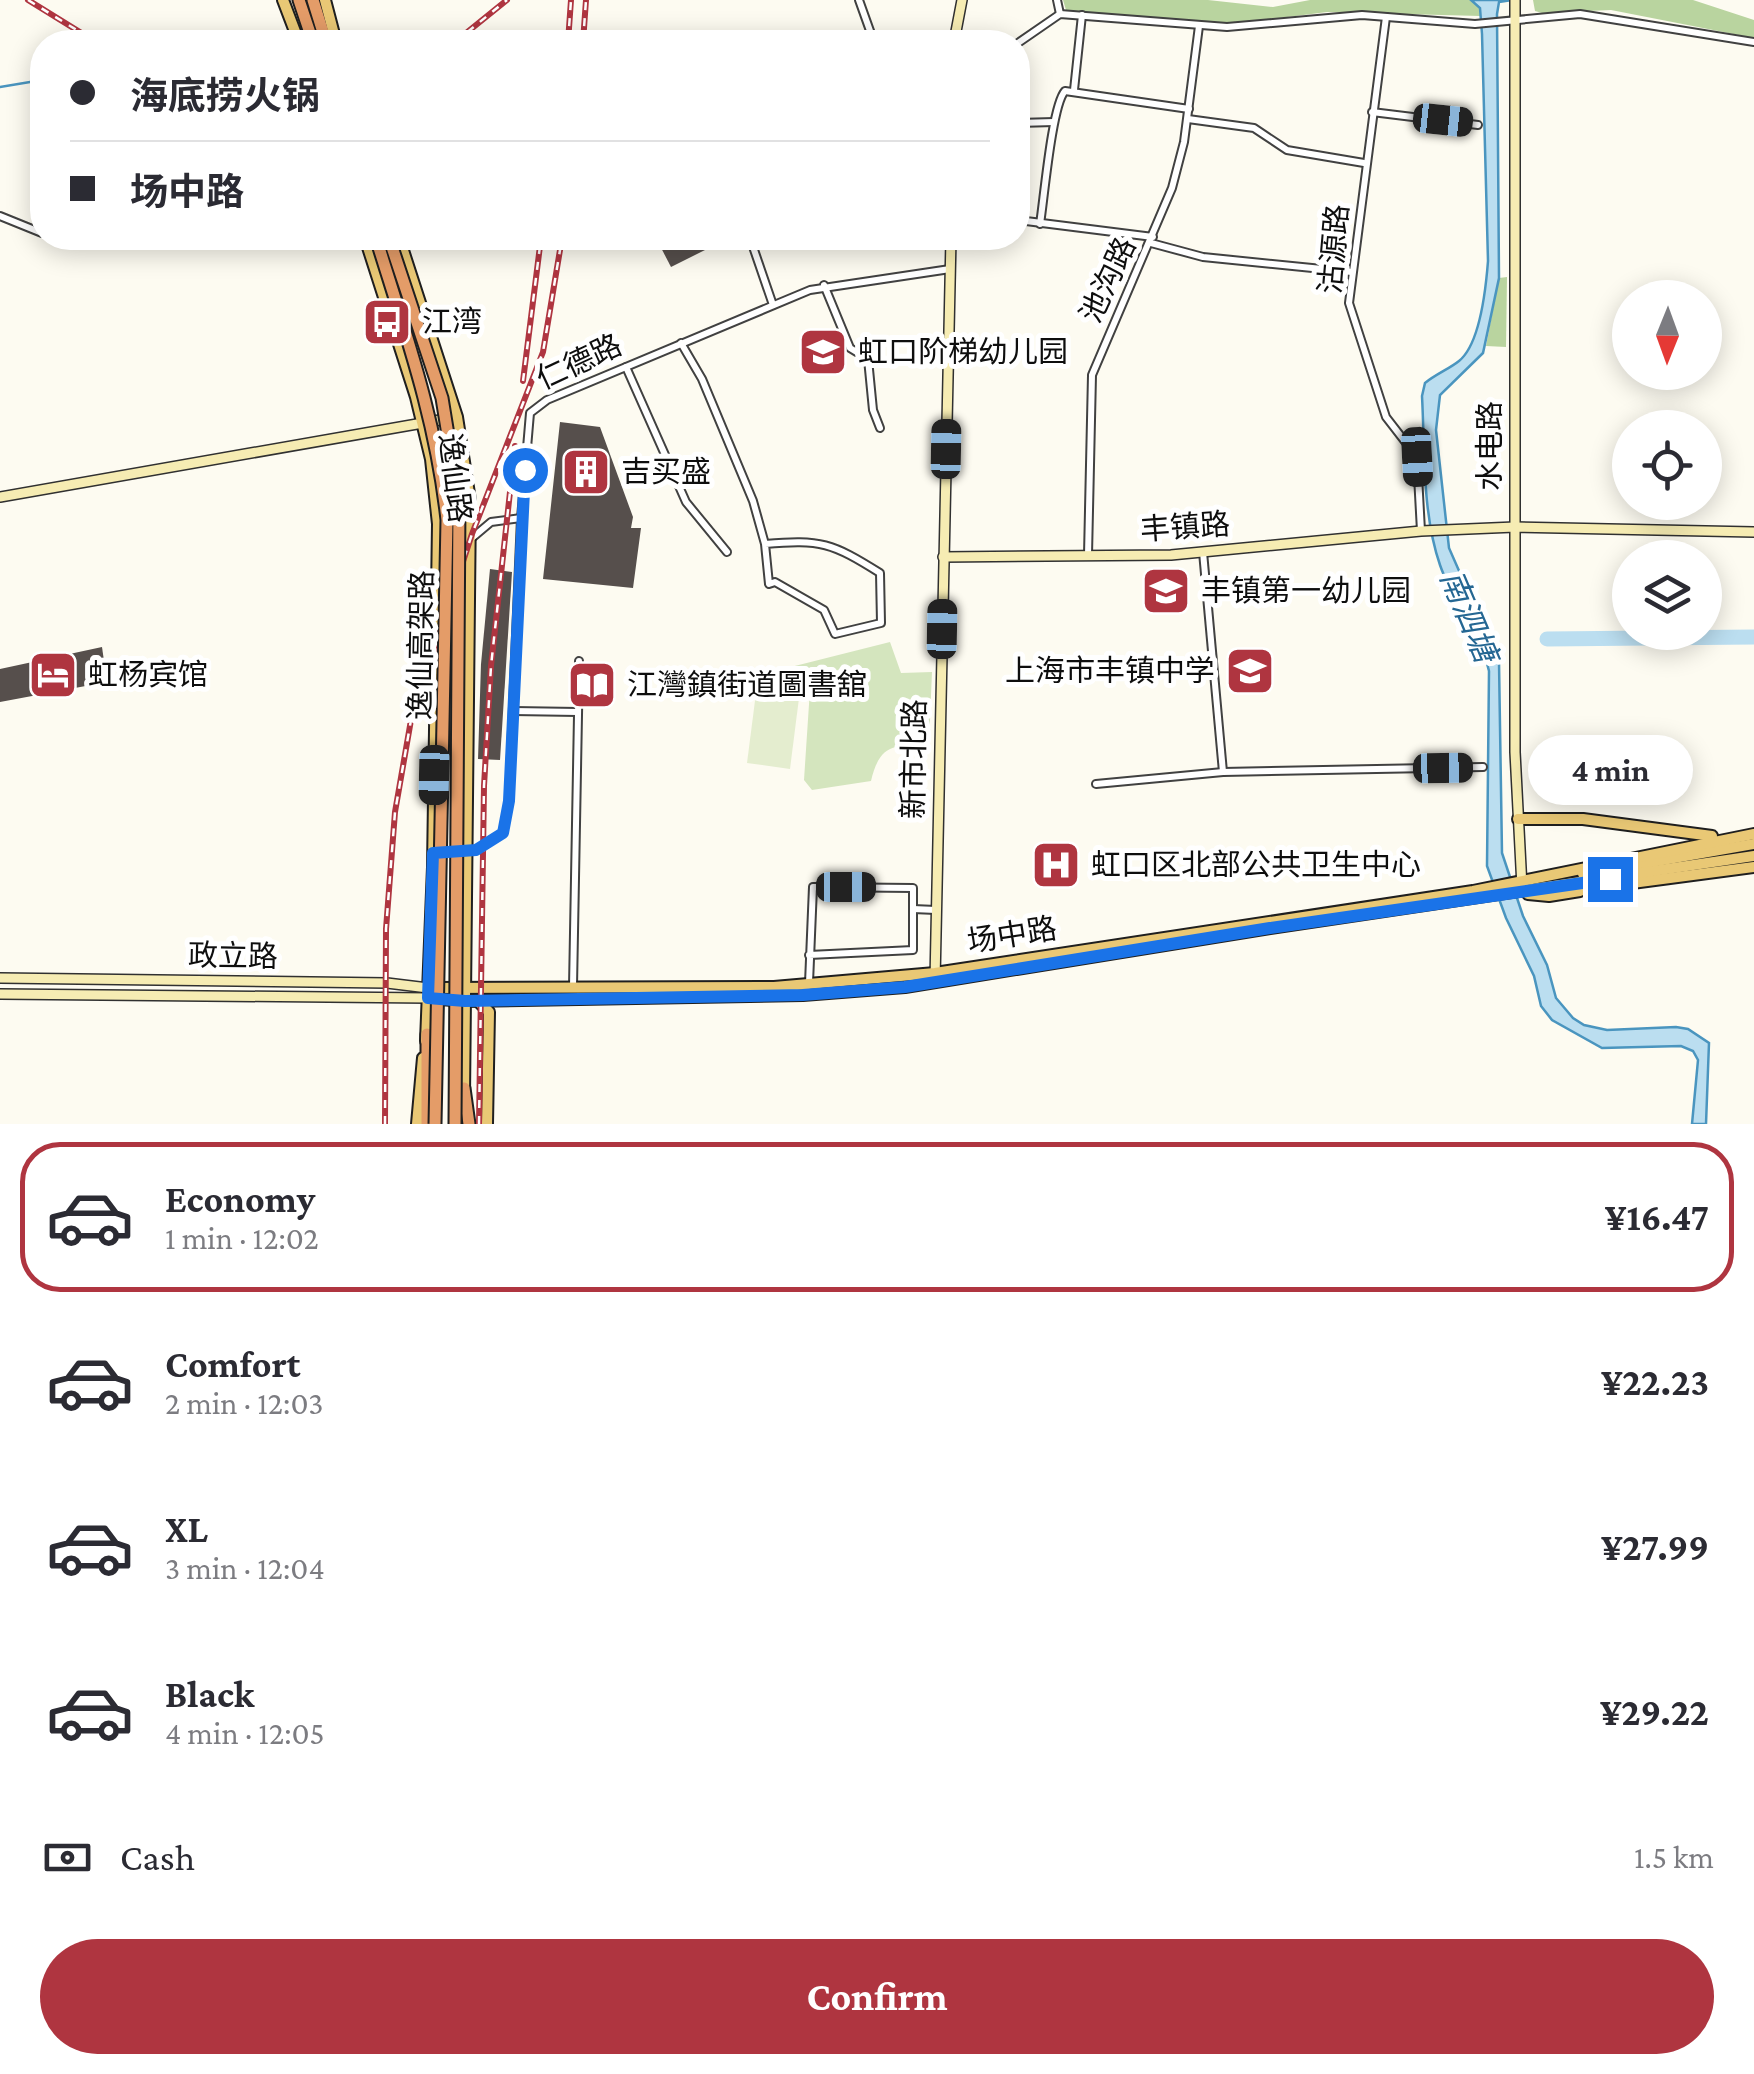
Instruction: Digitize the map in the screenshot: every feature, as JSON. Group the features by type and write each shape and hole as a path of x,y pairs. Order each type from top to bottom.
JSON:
{"highway":[{"path":"299,0 309,30"},
{"path":"312,0 322,30"},
{"name":"逸仙高架路","path":"380,250 432,417 447,520 432,1124"},
{"name":"逸仙高架路","path":"393,250 442,398 459,502 455,1124"},
{"path":"427,1034 426,1076 432,1124"},
{"path":"464,1088 466,1124"}],"main road":[{"path":"283,0 295,30"},
{"path":"325,0 333,30"},
{"name":"逸仙路","path":"369,250 423,422 438,524 427,1034 417,1095 417,1124"},
{"name":"逸仙路","path":"403,250 457,417 468,466 472,538 469,997 464,1088"},
{"path":"1518,819 1583,819 1723,838"},
{"name":"场中路","path":"1522,886 1561,872 1754,834"},
{"name":"场中路","path":"1561,872 1579,875 1754,844"},
{"name":"场中路","path":"469,997 803,995 1270,928 1522,886 1754,856"},
{"name":"场中路","path":"1522,886 1549,896 1754,867"},
{"name":"场中路","path":"469,997 574,987 809,985 935,978"},
{"name":"政立路","path":"428,993 469,997"},
{"name":"逸仙路","path":"469,997 489,1012 487,1124"},
{"name":"逸仙路","path":"427,1034 433,1059 432,1124"}],"street":[{"path":"859,0 870,30"},
{"path":"956,30 962,0"},
{"path":"1058,0 1060,14"},
{"name":"水电路","path":"1515,2 1515,527 1522,886"},
{"path":"1030,35 1060,14 1199,26 1258,26 1362,15 1475,24 1580,14 1754,42"},
{"path":"1074,90 1082,15"},
{"name":"沽源路","path":"1386,17 1364,163 1349,304 1386,417 1417,457 1425,531"},
{"name":"池沟路","path":"1088,557 1092,375 1152,240 1180,161 1199,26"},
{"path":"1040,224 1060,96 1074,90 1189,109"},
{"path":"1372,112 1478,124"},
{"path":"1188,119 1254,128 1287,150 1364,163"},
{"path":"1030,123 1054,122"},
{"path":"0,216 30,228"},
{"path":"1030,222 1152,240 1203,257 1352,272"},
{"path":"754,250 773,305"},
{"name":"新市北路","path":"935,978 950,250"},
{"name":"仁德路","path":"468,851 503,833 509,801 521,518 530,413 547,400 824,286 950,269"},
{"path":"824,286 850,348 868,358 873,410 880,428"},
{"path":"681,344 702,379 753,502 765,544 769,584 776,582 824,610 835,634 881,622 880,574 852,556 813,540 765,544"},
{"path":"626,367 686,502 727,552"},
{"path":"0,497 457,417"},
{"path":"472,538 492,522 521,518"},
{"path":"1515,527 1754,532"},
{"name":"丰镇路","path":"943,556 1088,557 1203,552 1425,531 1515,527"},
{"path":"1203,552 1223,772"},
{"path":"574,987 579,661"},
{"path":"512,711 578,712"},
{"path":"1096,784 1223,772 1482,767"},
{"path":"433,853 468,851"},
{"path":"809,955 913,950 914,888 813,887 809,955 809,985"},
{"path":"913,909 936,910"},
{"name":"政立路","path":"0,978 387,983 428,993"},
{"name":"政立路","path":"0,994 428,993"}],"green space":[{"path":"1063,0 1208,0 1273,7 1310,0 1471,0 1480,8 1480,16 1327,12 1233,24 1078,12 1066,10"},
{"path":"1533,0 1693,0 1754,20 1754,38 1611,10 1542,13 1535,11"},
{"path":"1507,277 1506,347 1486,346 1499,278"},
{"path":"890,642 901,673 932,672 929,743 890,749 879,759 871,781 812,790 804,780 810,689 789,684 748,691 751,677"},
{"path":"756,693 799,698 790,769 747,763"}],"water":[{"name":"南泗塘","path":"1471,0 1512,0 1499,2 1497,14 1499,278 1483,353 1440,395 1436,430 1449,548 1499,662 1502,853 1523,916 1547,965 1556,998 1573,1018 1607,1030 1688,1029 1709,1043 1706,1124 1692,1124 1698,1060 1693,1051 1681,1046 1602,1048 1552,1020 1541,1006 1534,976 1487,866 1489,671 1479,643 1445,579 1434,545 1425,482 1422,396 1425,383 1466,353 1477,329 1486,285 1482,34 1480,8"}],"building":[{"path":"662,250 705,250 671,267"},
{"name":"吉买盛","path":"560,422 600,427 633,517 631,528 641,528 633,588 543,579"},
{"path":"490,569 512,572 500,760 478,759"},
{"name":"虹杨宾馆","path":"102,647 107,682 0,702 0,669"}],"waterway":[{"path":"0,87 30,82"},
{"path":"1547,639 1754,637"}],"railway":[{"path":"28,0 77,30"},
{"path":"470,30 507,0"},
{"path":"569,30 571,0"},
{"path":"584,30 586,0"},
{"path":"523,381 539,250"},
{"path":"385,1124 386,929 395,812 411,720 472,534 543,352 560,250"},
{"path":"479,1124 484,786 491,666 515,446"}],"place":[{"name":"江湾","path":"387,322"},
{"name":"虹口阶梯幼儿园","path":"823,352"},
{"name":"吉买盛","path":"586,472"},
{"name":"丰镇第一幼儿园","path":"1166,591"},
{"name":"上海市丰镇中学","path":"1250,671"},
{"name":"虹杨宾馆","path":"53,675"},
{"name":"江灣鎮街道圖書舘","path":"592,685"},
{"name":"虹口区北部公共卫生中心","path":"1056,865"}],"route":[{"path":"525,470 509,801 503,833 476,850 433,853 428,998 465,1001 803,995 905,987 1131,949 1610,879"}]}
